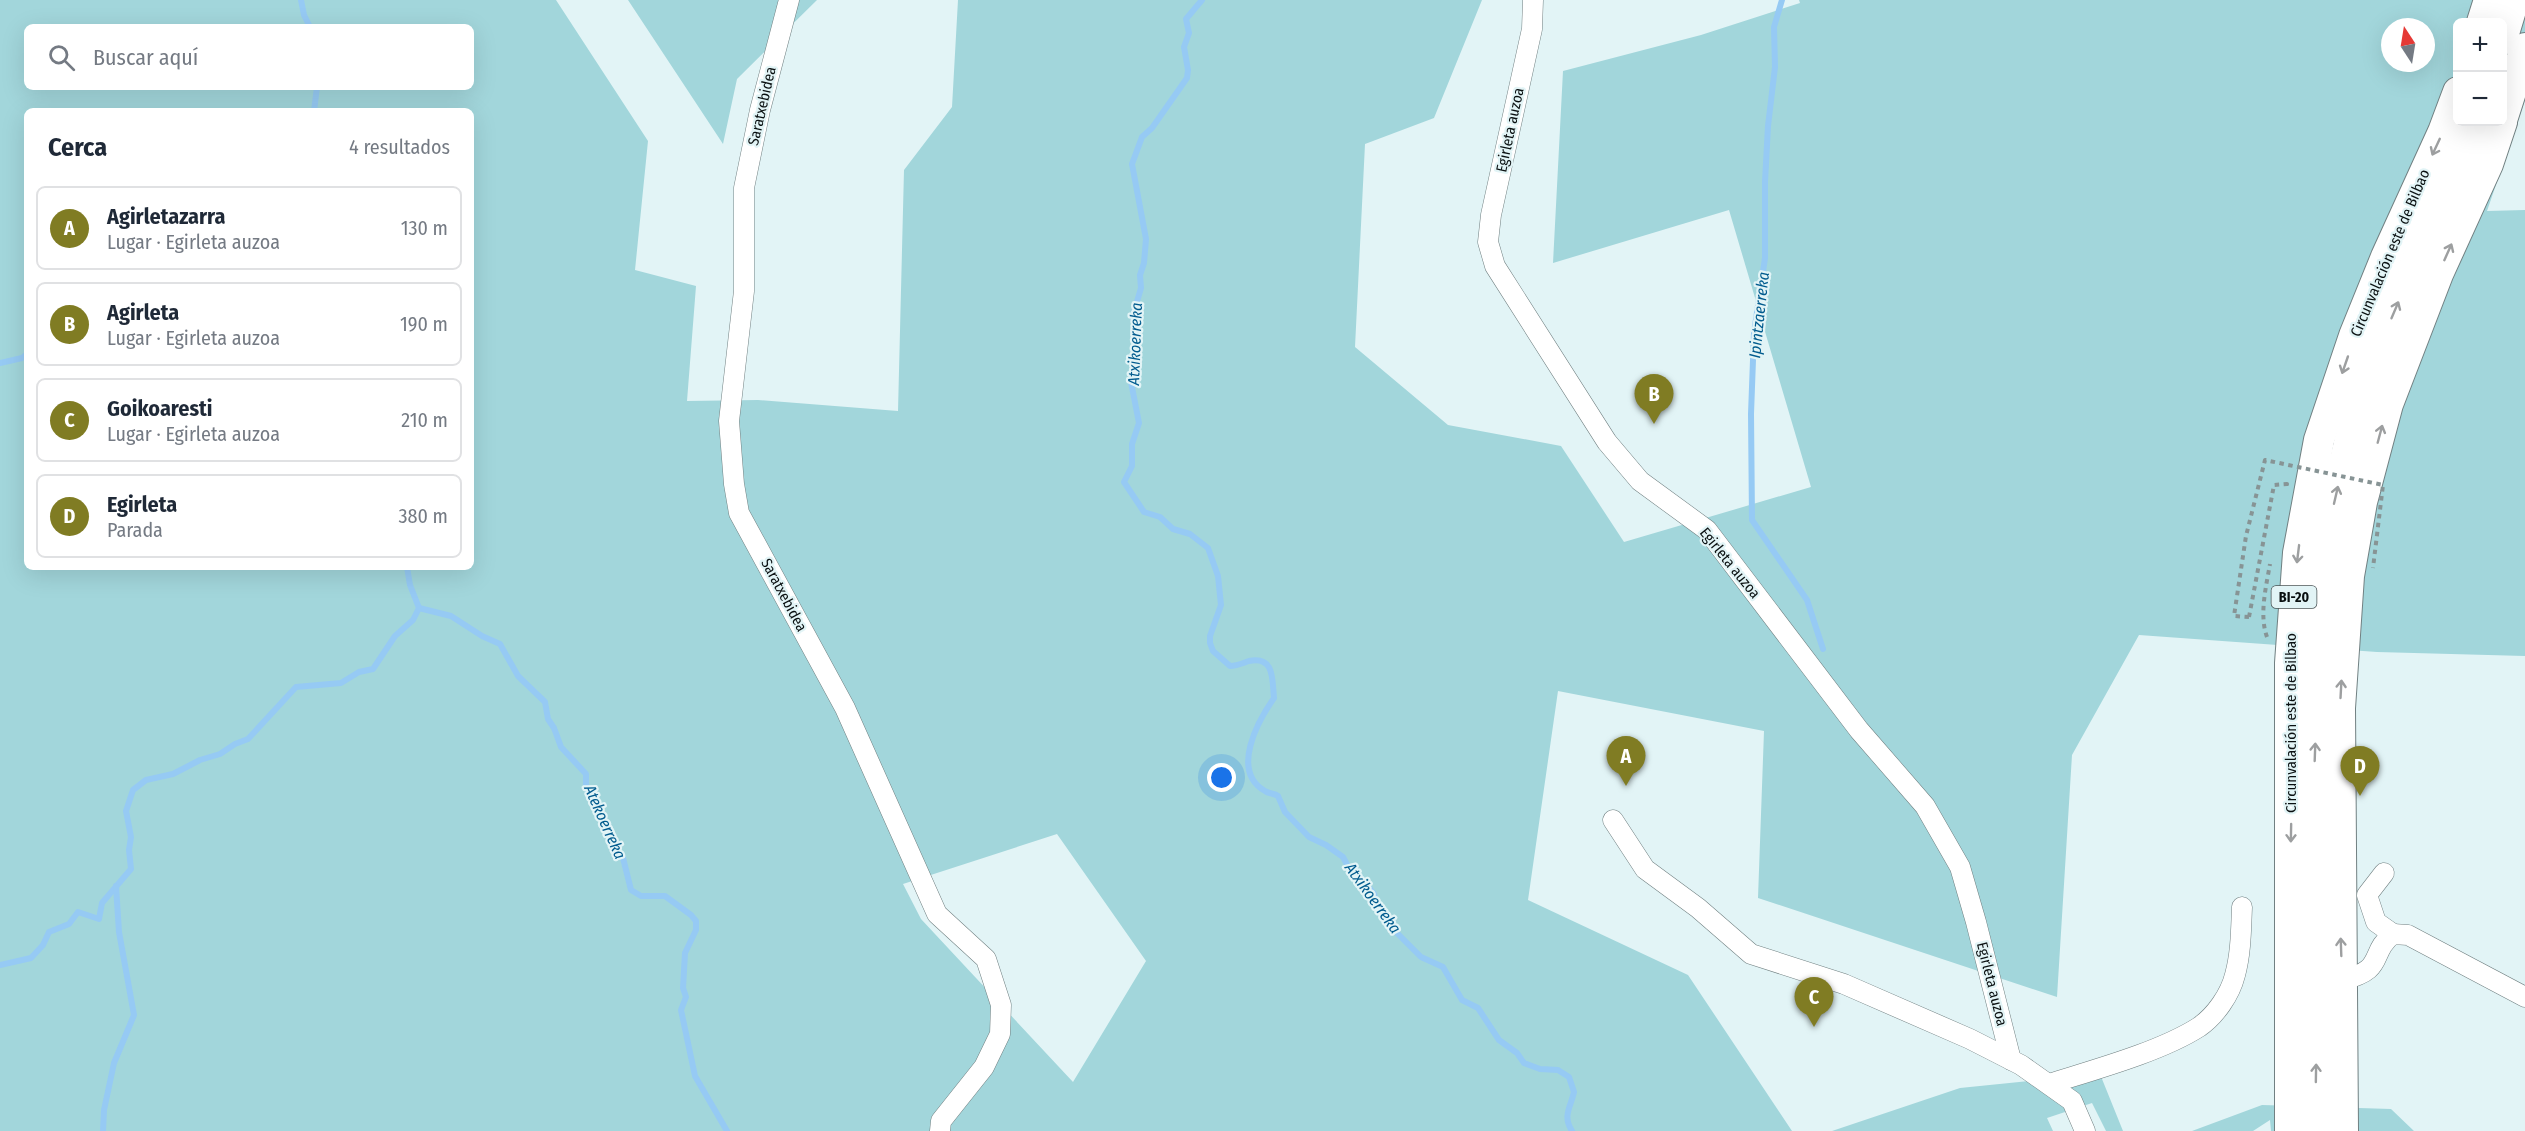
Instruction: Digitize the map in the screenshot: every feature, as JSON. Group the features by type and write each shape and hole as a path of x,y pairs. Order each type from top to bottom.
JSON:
{"main road":[{"path":"2483,18 2489,0"},
{"path":"2507,23 2514,0"},
{"path":"2507,105 2525,48"},
{"name":"Circunvalación este de Bilbao","path":"2290,1131 2290,663 2298,553 2319,440 2354,336 2386,257 2443,132 2453,103"},
{"name":"Circunvalación este de Bilbao","path":"2314,1131 2314,772 2317,632 2327,537 2350,439 2368,379 2395,309 2475,126"},
{"path":"2343,1131 2340,708 2349,576 2362,502 2388,404 2438,274 2488,164 2500,126"}],"street":[{"name":"Saratxebidea","path":"789,0 759,110 744,188 744,291 729,421 734,484 739,513 845,708 937,914 986,959 1001,1005 1000,1034 984,1067 941,1121 940,1131"},
{"name":"Egirleta auzoa","path":"1533,0 1532,29 1491,215 1488,242 1495,266 1607,442 1640,481 1707,530 1859,730 1925,806 1960,867 1980,933 2011,1060"},
{"name":"Egirleta auzoa","path":"1613,820 1645,869 1698,908 1751,954 1844,984 1970,1039 2011,1060 2072,1101 2085,1131"},
{"path":"2375,871 2367,895 2376,922 2393,934 2408,935 2525,998"},
{"path":"2049,1084 2169,1042 2198,1027 2212,1016 2225,999 2235,976 2240,947 2242,907"},
{"path":"2342,980 2366,972 2380,954 2383,941 2393,934"}],"path":[{"path":"2284,496 2287,484 2274,485 2249,617 2234,616 2246,536 2265,460 2383,485 2373,568"},
{"path":"2270,646 2264,627 2266,587 2273,553"}],"shaded area":[{"path":"0,0 556,0 648,141 635,270 696,286 687,401 758,400 898,411 904,170 952,107 958,0 1482,0 1434,118 1365,144 1355,347 1448,425 1561,446 1624,542 1811,487 1729,210 1553,263 1563,71 1701,35 1800,3 1799,0 2504,0 2525,18 2525,100 2487,211 2525,210 2525,656 2377,652 2139,635 2072,755 2057,997 1758,898 1764,731 1558,691 1528,900 1688,975 1792,1131 0,1131","holes":["1057,834 1146,961 1073,1082 921,919 903,884"]},
{"path":"628,0 817,0 737,79 723,144"},
{"path":"2100,1074 2123,1131 2106,1131 2092,1103 2047,1118 2053,1131 1832,1131 1960,1088"},
{"path":"2262,1105 2391,1109 2414,1131 2271,1131 2270,1120 2253,1131 2192,1131"}],"waterway":[{"name":"Atekoerreka","path":"301,0 308,24"},
{"name":"Atxikoerreka","path":"1202,0 1186,19 1189,33 1184,47 1187,78 1152,128 1142,137 1132,164 1146,239 1144,263 1140,275 1141,288 1133,315 1138,346 1131,382 1139,423 1132,444 1132,466 1124,482 1144,512 1160,517 1173,529 1190,534 1208,548 1218,576 1221,605 1210,636 1213,651 1230,666 1257,660 1268,666 1272,677 1274,698 1261,719 1250,746 1249,771 1255,782 1267,792 1278,796 1285,812 1309,837 1343,857 1350,870 1360,877 1374,894 1378,911 1387,923 1421,957 1443,967 1462,1000 1478,1008 1499,1040 1517,1053 1524,1063 1540,1069 1558,1070 1569,1077 1574,1092 1567,1116 1572,1131"},
{"name":"Ipintzaerreka","path":"1782,0 1774,27 1775,67 1768,126 1765,182 1765,258 1754,333 1751,414 1752,520 1807,600 1823,649"},
{"name":"Atekoerreka","path":"314,108 317,90"},
{"name":"Atekoerreka","path":"0,363 24,356"},
{"name":"Atekoerreka","path":"0,965 31,958 43,945 49,932 69,924 78,912 99,919 102,903 131,869 129,850 131,837 126,811 133,790 146,780 173,774 248,739 296,687 341,683 359,672 373,669 395,636 413,620 419,608 410,585 408,570"},
{"name":"Atekoerreka","path":"419,608 451,616 482,636 500,644 518,676 545,702 548,719 561,747 586,774 586,787 600,809 611,839 623,858 631,890 641,896 665,896 696,921 696,930 685,953 683,988 686,997 681,1010 695,1076 727,1131"},
{"path":"103,1131 104,1110 114,1063 134,1015 119,932 116,886"}],"place":[{"name":"Agirleta","path":"1654,424"},
{"name":"Agirletazarra","path":"1626,786"},
{"name":"Egirleta","path":"2360,796"},
{"name":"Goikoaresti","path":"1814,1027"}]}
